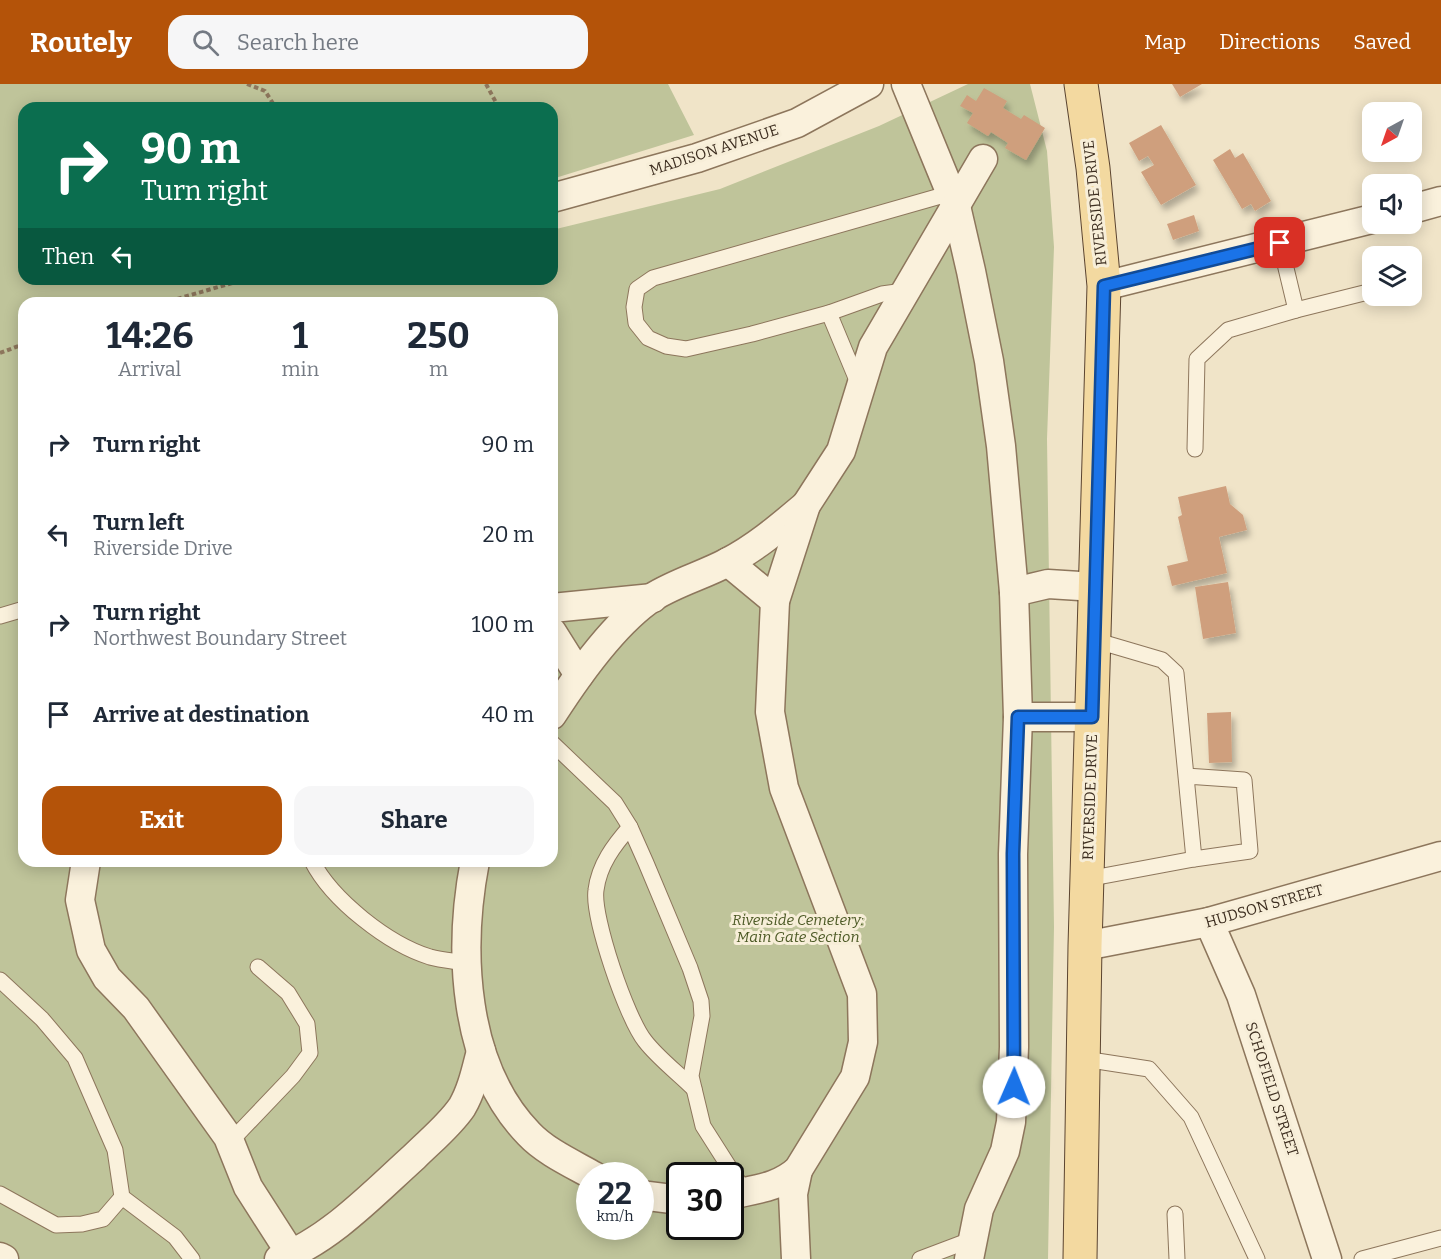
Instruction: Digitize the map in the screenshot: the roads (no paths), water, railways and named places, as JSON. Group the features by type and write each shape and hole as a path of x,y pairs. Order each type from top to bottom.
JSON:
{"main road":[{"name":"RIVERSIDE DRIVE","path":"1080,1259 1085,946 1104,286 1093,168 1081,84"}],"street":[{"name":"MADISON AVENUE","path":"558,196 697,158 797,123 869,84"},
{"path":"906,84 953,200 989,361 1001,446 1014,592 1018,717 1013,854 1014,1047 1011,1122 1005,1151 979,1209 971,1249"},
{"path":"744,1192 772,1187 786,1181 798,1170 855,1077 863,1042 862,994 784,788 770,712 775,601 806,505 842,451 873,347 953,200 983,159"},
{"path":"1422,206 1441,201"},
{"path":"1104,286 1362,222"},
{"path":"558,706 579,675 617,630 652,598 728,562 761,543 806,505"},
{"path":"728,562 775,601"},
{"path":"1014,592 1048,584 1096,587"},
{"path":"558,607 652,598"},
{"path":"558,642 579,675"},
{"path":"1018,717 1092,717"},
{"name":"HUDSON STREET","path":"1085,946 1209,922 1441,856"},
{"path":"85,867 80,900 91,950 107,978 136,1008 230,1142 248,1187 301,1254 383,1185 453,1118 462,1106 473,1083 481,1051"},
{"path":"474,867 466,963 481,1051 494,1082 530,1135 576,1164"},
{"name":"SCHOFIELD STREET","path":"1209,922 1241,995 1327,1259"},
{"path":"453,1118 485,1111 518,1119"},
{"path":"796,1259 793,1194 798,1170"}],"lane":[{"path":"904,291 882,294 829,313 686,349 666,346 648,338 636,323 634,307 637,289 653,278 953,200"},
{"path":"1280,243 1296,310"},
{"path":"1195,449 1197,359 1227,330 1362,294"},
{"path":"829,313 860,388"},
{"path":"0,616 18,611"},
{"path":"1094,640 1162,660 1176,673 1194,859"},
{"path":"558,749 615,803 630,827 690,968 701,1001 702,1016 691,1076 703,1126 722,1162"},
{"path":"1087,879 1250,851 1245,780 1186,776"},
{"path":"630,827 607,857 596,889 600,925 613,968 641,1035 694,1089"},
{"path":"315,867 351,908 387,937 429,957 466,963"},
{"path":"230,1142 293,1076 310,1053 307,1024 288,993 258,967"},
{"path":"0,980 42,1019 75,1058 115,1150 122,1197 175,1237 192,1259"},
{"path":"1084,1059 1149,1069 1191,1117 1257,1259"},
{"path":"0,1194 56,1225 82,1224 103,1219 122,1197"},
{"path":"1175,1214 1177,1259"},
{"path":"1362,1259 1441,1238"},
{"path":"920,1259 971,1249"}],"park label":[{"name":"Riverside Cemetery: Main Gate Section","path":"798,928"}]}
